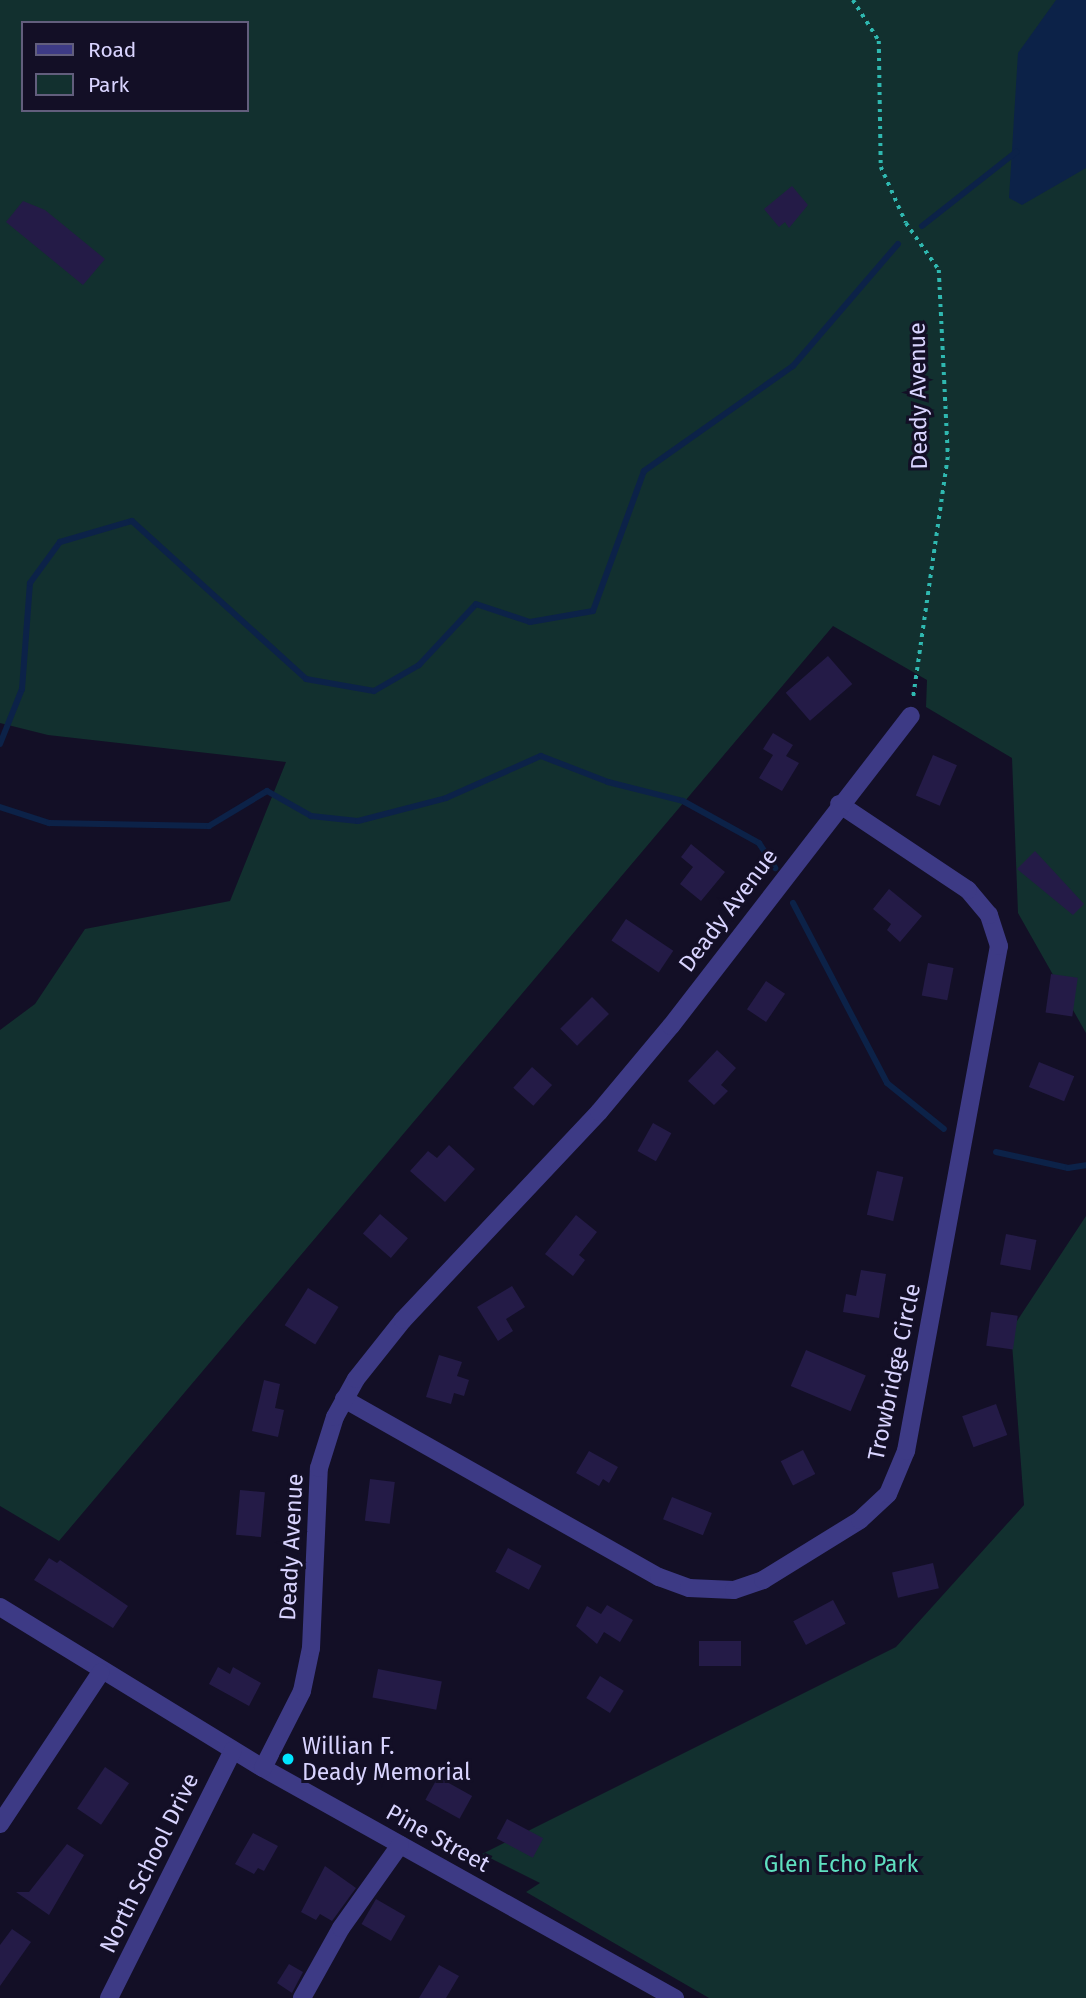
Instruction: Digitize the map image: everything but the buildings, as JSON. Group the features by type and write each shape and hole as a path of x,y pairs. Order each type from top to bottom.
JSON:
{"street":[{"name":"Deady Avenue","path":"263,1768 293,1711 308,1667 314,1496 327,1439 344,1399 394,1329 599,1112 671,1026 839,804 911,716"},
{"name":"Trowbridge Circle","path":"344,1399 659,1577 689,1588 734,1590 763,1580 860,1520 888,1494 906,1451 999,946 989,915 968,890 839,804"},
{"name":"Pine Street","path":"0,1607 100,1672 263,1768 675,1998"},
{"path":"0,1824 100,1672"},
{"name":"North School Drive","path":"109,1998 233,1750"},
{"path":"302,1998 341,1928 400,1845"}],"path":[{"name":"Deady Avenue","path":"853,0 879,41 881,167 906,223 939,270 948,457 911,716"}],"green space":[{"path":"0,0 1086,0 1086,1033 1018,913 1012,758 926,707 927,680 833,626 59,1541 0,1506 0,1030 35,1004 85,929 230,901 286,762 48,735 0,723"},
{"name":"Glen Echo Park","path":"1086,1216 1086,1998 709,1998 526,1892 540,1883 482,1854 896,1647 1024,1505 1011,1330"}],"water":[{"path":"1056,0 1086,0 1086,168 1022,205 1009,198 1018,53"}],"waterway":[{"path":"922,226 1016,152"},
{"path":"0,744 22,689 30,583 60,542 132,521 306,679 374,691 419,665 476,604 530,622 593,611 644,471 793,366 898,244"},
{"path":"0,807 49,823 209,826 267,791 311,816 358,821 446,798 541,756 608,782 683,801 759,843 775,868"},
{"path":"793,903 887,1083 944,1129"},
{"path":"996,1152 1068,1168 1086,1165"}],"place":[{"name":"Willian F. Deady Memorial","path":"288,1759"}]}
